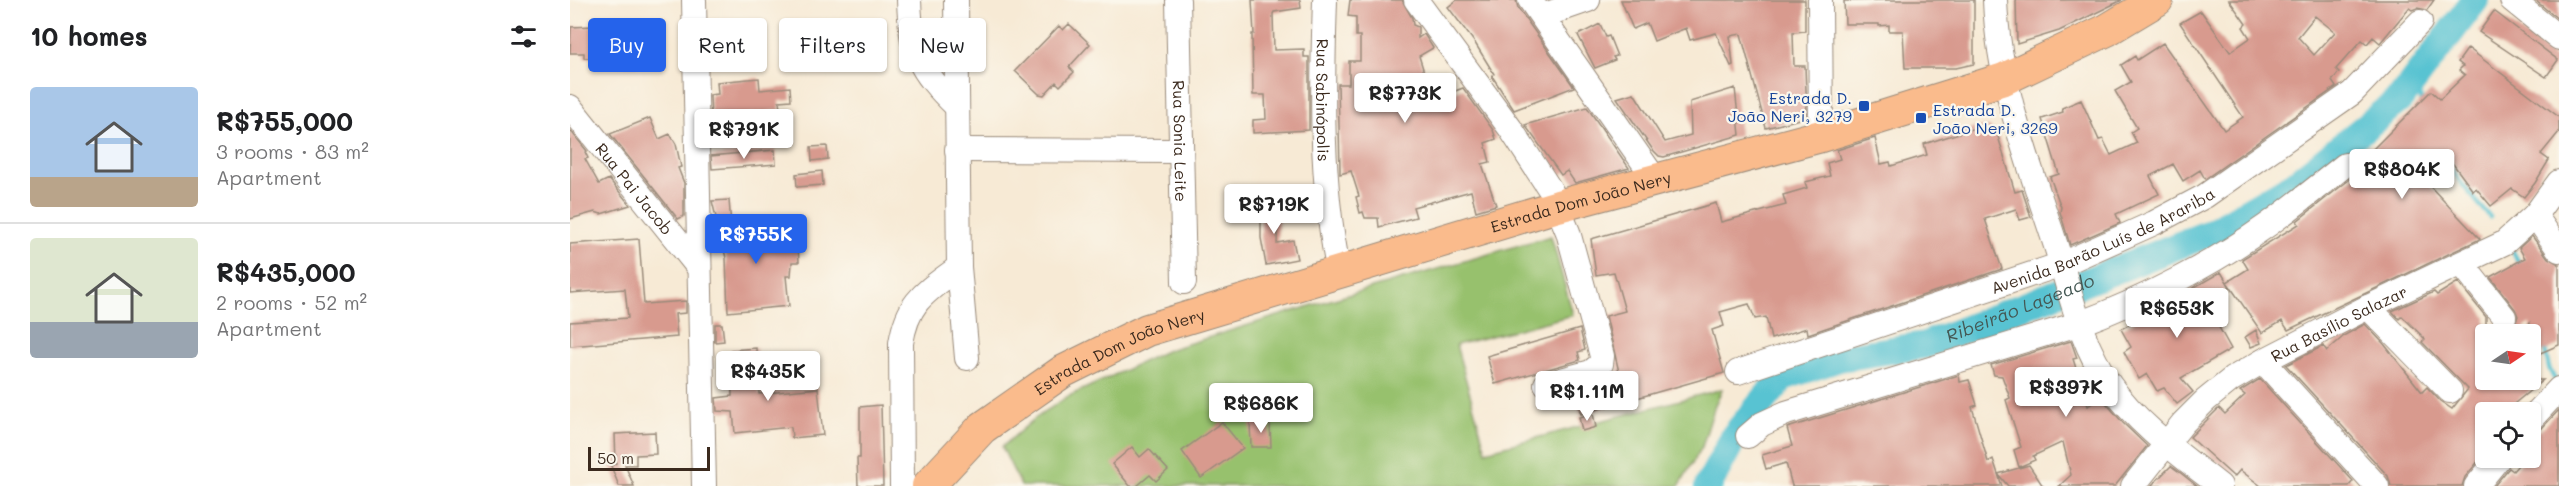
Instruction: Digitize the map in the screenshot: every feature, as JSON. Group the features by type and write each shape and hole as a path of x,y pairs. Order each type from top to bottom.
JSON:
{"main road":[{"name":"Estrada Dom João Nery","path":"928,485 991,440 1009,410 1062,372 1147,330 1558,206 1821,136 2004,79 2097,35 2157,0"}],"street":[{"path":"694,0 704,486"},
{"path":"909,0 910,33 915,52 940,90 957,107"},
{"path":"956,0 960,267 967,358"},
{"name":"Rua Sonia Leite","path":"1178,0 1184,282"},
{"name":"Rua Sabinópolis","path":"1325,0 1324,182 1330,229 1339,272"},
{"path":"1416,0 1510,128 1558,206 1568,232 1602,356 1601,364 1597,369 1546,384"},
{"path":"1588,0 1536,8 1654,179"},
{"path":"1820,0 1821,136"},
{"path":"1995,0 2004,79 2064,271 2076,317 2092,357 2111,387 2167,444 2220,486"},
{"path":"2512,0 2559,38"},
{"name":"Avenida Barão Luís de Arariba","path":"1738,372 2064,271 2205,196 2257,162 2352,93 2420,22"},
{"name":"Rua Pai Jacob","path":"570,107 699,268"},
{"path":"957,150 1180,151"},
{"path":"1748,436 1762,424 1786,413 2076,317 2108,313 2227,250 2267,225 2345,165"},
{"name":"Rua Basílio Salazar","path":"2133,486 2206,400 2232,379 2368,308 2468,261 2514,235 2535,214 2559,182"},
{"path":"2535,214 2559,250"},
{"path":"2468,261 2504,317"},
{"path":"928,485 903,445 901,343 904,322 912,307 924,294 960,267"},
{"path":"2368,308 2450,391"},
{"path":"2263,361 2377,486"},
{"path":"2541,408 2554,393"},
{"path":"2476,486 2491,468"}],"green space":[{"path":"1551,236 1573,315 1456,345 1486,451 1722,389 1702,447 1679,486 1021,486 1002,447 1033,420 1067,397 1168,350"}],"building":[{"path":"1252,0 1300,0 1301,8 1274,12 1274,50 1304,49 1304,57 1309,57 1309,130 1253,133 1253,120 1266,119 1265,95 1253,95"},
{"path":"1350,0 1402,0 1412,18 1413,25 1418,27 1418,38 1424,34 1433,48 1419,56 1424,72 1399,80 1405,111 1463,88 1493,130 1496,139 1485,143 1490,162 1482,164 1496,205 1476,211 1471,191 1413,207 1416,217 1379,227 1378,218 1365,218 1363,212 1360,213 1356,197 1359,196 1351,171 1340,174 1338,84 1349,84 1349,61 1360,61 1360,36 1356,36 1356,17 1348,16"},
{"path":"1457,0 1516,0 1518,8 1574,87 1514,110 1492,76 1494,74 1475,43 1448,7"},
{"path":"1621,0 1805,0 1805,31 1793,32 1794,66 1805,66 1807,117 1766,128 1741,34 1730,36 1733,65 1731,66 1716,33 1690,40 1686,28 1654,41 1647,23 1633,29"},
{"path":"1974,0 1974,64 1956,68 1905,68 1903,31 1889,31 1889,25 1845,24 1844,1"},
{"path":"2016,0 2122,0 2059,31 2017,44"},
{"path":"2229,0 2434,0 2427,10 2409,8 2380,43 2373,37 2367,44 2362,40 2336,69 2339,72 2332,81 2336,87 2205,179 2200,170 2183,181 2173,164 2150,176 2159,194 2116,214 2120,223 2070,245 2060,212 2061,207 2050,177 2059,174 2042,119 2063,112 2062,108 2081,100 2099,140 2103,139 2111,155 2137,143 2131,132 2137,128 2115,91 2131,82 2121,65 2135,56 2137,60 2163,43 2224,130 2243,117 2180,23 2201,11 2230,52 2250,38 2243,27 2246,24","holes":["2315,16 2335,32 2314,55 2298,37"]},
{"path":"2535,0 2559,0 2559,20"},
{"path":"2494,11 2558,60 2546,77 2479,32"},
{"path":"1069,24 1090,44 1069,67 1074,72 1060,86 1056,82 1044,95 1039,94 1015,71 1059,26 1063,30"},
{"path":"1600,24 1606,37 1609,36 1617,56 1613,57 1615,60 1595,68 1578,35"},
{"path":"588,26 588,58 584,58 584,53 570,53 571,27"},
{"path":"2468,48 2559,117 2559,132 2541,154 2549,160 2535,183 2524,197 2512,189 2491,206 2476,188 2473,191 2445,153 2427,171 2430,175 2424,180 2480,239 2288,330 2282,321 2262,333 2227,282 2248,269 2242,259 2299,224 2297,221 2354,176 2366,162 2363,159 2431,91 2440,99 2465,75 2459,70 2463,66 2458,62"},
{"path":"759,78 760,90 790,87 791,100 779,101 780,110 711,119 710,95 718,94 717,82"},
{"path":"1735,88 1740,135 1664,157 1659,156 1653,150 1617,98 1634,93 1665,142 1691,135 1690,102"},
{"path":"1587,107 1629,168 1575,183 1567,171 1561,175 1525,125"},
{"path":"650,118 659,139 670,134 676,144 681,167 678,168 684,183 684,216 678,219 610,134"},
{"path":"1978,127 1989,127 1997,133 2015,192 2022,190 2031,217 2020,220 2016,209 1985,219 2002,269 1808,334 1807,328 1771,339 1766,317 1755,319 1749,304 1720,312 1724,326 1712,330 1724,373 1581,414 1574,391 1595,386 1611,374 1619,372 1606,316 1625,311 1614,272 1596,275 1591,239 1716,203 1721,222 1786,205 1783,195 1807,188 1805,182 1830,176 1827,163 1840,159 1837,150 1875,138 1881,164 1890,162 1891,166 1927,155 1924,144"},
{"path":"570,130 587,151 585,152 588,158 585,159 599,184 609,179 630,205 601,214 595,212 570,219"},
{"path":"827,146 828,159 812,161 811,147"},
{"path":"775,150 776,164 712,169 711,156"},
{"path":"822,171 823,185 797,187 796,174"},
{"path":"729,200 732,238 797,232 799,262 792,262 791,276 786,276 789,306 728,312 726,258 712,201"},
{"path":"1261,202 1284,202 1284,215 1278,215 1277,243 1293,240 1297,259 1266,265 1261,238"},
{"path":"2532,236 2548,258 2559,264 2559,345 2541,353 2541,324 2515,324 2518,316 2515,309 2490,277 2525,258 2519,248"},
{"path":"639,239 644,304 686,301 686,313 675,314 677,337 570,346 570,322 628,318 625,289 570,293 570,244"},
{"path":"2221,272 2230,287 2205,302 2231,349 2181,378 2193,392 2177,404 2164,388 2157,391 2147,374 2139,379 2124,352 2131,347 2121,329"},
{"path":"2458,282 2486,317 2486,324 2475,324 2475,390 2531,390 2516,402 2475,402 2475,465 2465,477 2462,486 2391,486 2388,476 2286,365 2323,346 2327,351 2345,335 2365,324 2422,392 2427,387 2440,401 2452,409 2468,389 2422,342 2425,339 2402,316 2399,319 2392,311 2434,292 2437,295"},
{"path":"715,324 722,324 724,341 715,342"},
{"path":"1580,329 1585,350 1578,352 1580,360 1495,384 1487,356"},
{"path":"2256,330 2261,343 2251,347 2245,337"},
{"path":"2071,341 2077,358 2073,359 2088,406 2101,397 2147,446 2115,486 2059,486 2071,475 2063,442 2033,456 2035,460 2019,467 2014,450 2021,447 2006,400 2010,398 2002,376 1994,375 1991,365"},
{"path":"756,348 759,394 818,388 823,435 792,438 791,427 735,433 733,412 717,411 716,398 732,396 731,350"},
{"path":"1959,375 1960,382 1969,380 1977,405 1972,407 1988,462 1993,459 2002,486 1792,486 1786,463 1766,469 1762,455 1792,446 1787,428"},
{"path":"2260,379 2353,481 2349,486 2261,486 2240,470 2234,477 2190,437 2219,408 2225,414 2245,395 2240,391"},
{"path":"881,405 883,486 858,486 860,407"},
{"path":"2559,410 2559,486 2494,486 2509,468 2513,471 2516,468 2541,468 2541,429"},
{"path":"1593,414 1596,427 1582,431 1579,417"},
{"path":"1270,421 1271,447 1251,447 1250,422"},
{"path":"1222,422 1243,448 1201,478 1182,451"},
{"path":"655,432 656,454 636,455 636,465 625,465 634,486 619,486 611,466 616,463 615,434"},
{"path":"1132,447 1140,457 1149,449 1168,470 1156,481 1150,475 1137,486 1130,486 1112,464"},
{"path":"2029,465 2043,486 2008,486 1998,474"},
{"path":"2171,466 2182,474 2197,486 2151,486"}],"waterway":[{"name":"Ribeirão Lageado","path":"1708,486 1735,435 1783,377 1839,358 1925,345 2210,233 2295,184 2400,99 2475,0"},
{"path":"2415,79 2423,106"},
{"path":"2439,151 2461,183 2490,217"},
{"path":"2510,246 2520,265"},
{"path":"2544,345 2549,368 2556,382"}],"place":[{"name":"Estrada D. João Neri, 3279","path":"1864,106"},
{"name":"Estrada D. João Neri, 3269","path":"1921,118"}]}
